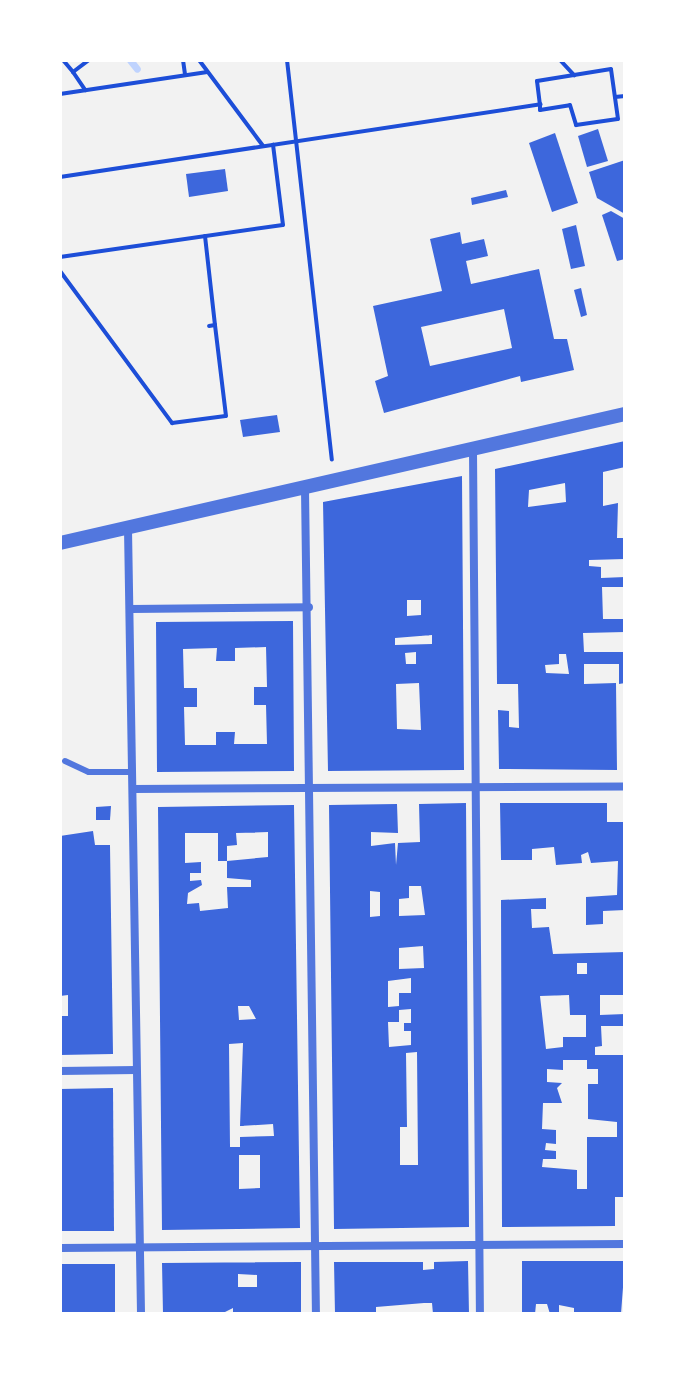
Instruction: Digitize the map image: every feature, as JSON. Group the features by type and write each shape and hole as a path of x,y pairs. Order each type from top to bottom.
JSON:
{"street":[{"path":"60,543 625,414"},
{"path":"473,451 480,1314"},
{"path":"305,489 312,789 316,1314"},
{"path":"128,529 141,1314"},
{"path":"131,609 309,607"},
{"path":"133,789 625,786"},
{"path":"60,1071 136,1070"},
{"path":"60,1248 625,1244"}],"lane":[{"path":"65,761 89,772 133,772"}],"path":[{"path":"63,60 85,90"},
{"path":"73,72 89,60"},
{"path":"183,60 185,75"},
{"path":"199,60 263,146"},
{"path":"287,60 332,459"},
{"path":"560,60 574,75"},
{"path":"611,69 618,119 576,125 570,105 540,110 537,81 574,75 611,69"},
{"path":"60,94 207,72"},
{"path":"615,97 625,96"},
{"path":"60,177 540,104"},
{"path":"60,257 283,225 273,144"},
{"path":"60,271 172,423 226,416 212,326 205,236"}],"building":[{"path":"598,129 608,161 587,167 578,136"},
{"path":"555,133 578,203 552,212 529,143"},
{"path":"625,160 625,214 597,198 589,172"},
{"path":"225,169 228,191 189,197 186,174"},
{"path":"506,190 508,197 472,205 471,198"},
{"path":"611,211 625,219 625,259 617,261 602,215"},
{"path":"576,225 585,266 571,269 562,229"},
{"path":"460,232 462,244 484,239 488,256 466,261 471,284 539,269 554,339 567,339 574,370 521,382 520,376 384,413 375,381 388,376 373,306 442,291 430,239","holes":["504,309 512,348 430,366 421,327"]},
{"path":"581,288 587,315 581,317 574,290"},
{"path":"277,415 280,432 243,437 240,420"},
{"path":"625,441 625,467 603,472 603,506 618,503 617,538 625,538 625,559 589,560 589,566 601,567 601,578 625,577 625,587 602,587 603,619 625,619 625,632 583,633 584,652 625,652 625,683 619,684 619,664 584,664 584,684 616,683 617,770 499,769 498,710 509,711 509,727 519,728 518,684 497,684 495,469","holes":["565,483 566,502 528,507 529,490","559,654 566,654 569,674 546,673 545,665 559,664"]},
{"path":"462,476 464,770 328,771 323,502","holes":["407,600 421,600 421,615 407,616","432,635 432,644 395,645 395,638","416,652 416,664 406,664 405,653","419,683 421,730 397,729 396,684"]},
{"path":"293,621 294,771 157,772 156,622","holes":["266,647 267,687 254,687 254,705 266,705 267,744 234,744 235,732 216,732 216,745 185,745 184,707 197,707 197,688 184,688 183,649 217,648 216,661 235,661 235,648"]},
{"path":"466,803 469,1227 334,1229 329,805 397,804 398,833 371,832 371,846 395,843 396,865 398,843 420,842 419,804","holes":["409,886 421,886 425,915 399,916 399,899 409,898","370,891 380,892 380,916 370,917","423,946 424,968 399,969 399,948","411,978 411,993 399,993 399,1006 388,1007 388,981","411,1009 411,1023 404,1023 404,1031 411,1031 411,1045 389,1047 388,1022 399,1022 399,1010","417,1052 418,1165 400,1165 400,1127 407,1127 406,1053"]},
{"path":"500,803 607,803 607,822 625,822 625,910 603,911 603,924 586,925 586,897 617,895 618,861 591,863 588,852 581,855 582,863 556,865 554,847 532,849 532,860 501,860"},
{"path":"294,805 300,1228 162,1230 158,807","holes":["268,832 268,857 227,861 227,846 237,845 236,833","185,833 218,833 218,861 227,861 227,878 251,880 251,887 227,887 228,908 200,911 199,903 187,904 188,893 202,885 201,880 190,881 190,873 201,873 201,862 185,863","238,1006 249,1006 256,1019 239,1020","243,1043 240,1126 273,1124 274,1136 240,1137 240,1147 230,1147 229,1044","239,1155 260,1155 260,1188 239,1189"]},
{"path":"111,806 110,820 96,820 96,807"},
{"path":"93,831 95,845 110,845 113,1054 60,1055 60,1016 68,1016 68,995 60,996 60,836"},
{"path":"546,898 546,909 531,909 532,928 549,927 553,954 625,952 625,995 600,995 600,1015 625,1014 625,1026 601,1026 602,1046 595,1047 595,1055 625,1055 625,1197 615,1197 615,1226 502,1227 501,900","holes":["577,963 587,963 587,974 577,974","569,995 570,1015 586,1015 586,1037 563,1037 563,1047 546,1049 540,996","563,1060 587,1060 587,1069 598,1069 598,1084 588,1084 588,1119 617,1122 617,1137 587,1137 587,1189 577,1189 577,1170 542,1167 543,1159 556,1159 556,1151 545,1150 546,1143 556,1144 556,1130 542,1129 543,1103 562,1103 557,1088 562,1083 547,1082 547,1069 563,1070"]},
{"path":"113,1088 114,1231 60,1231 60,1089"},
{"path":"468,1261 469,1314 433,1314 432,1303 424,1303 376,1307 376,1314 335,1314 334,1262 423,1262 423,1270 434,1269 434,1262"},
{"path":"522,1261 625,1261 621,1314 574,1314 574,1308 559,1305 559,1314 550,1314 547,1304 536,1304 535,1314 522,1314"},
{"path":"301,1262 301,1314 233,1314 233,1308 221,1314 163,1314 162,1263","holes":["238,1274 257,1275 257,1287 238,1287"]},
{"path":"60,1264 115,1264 115,1314 60,1314"}],"waterway":[{"path":"130,60 137,69"}]}
